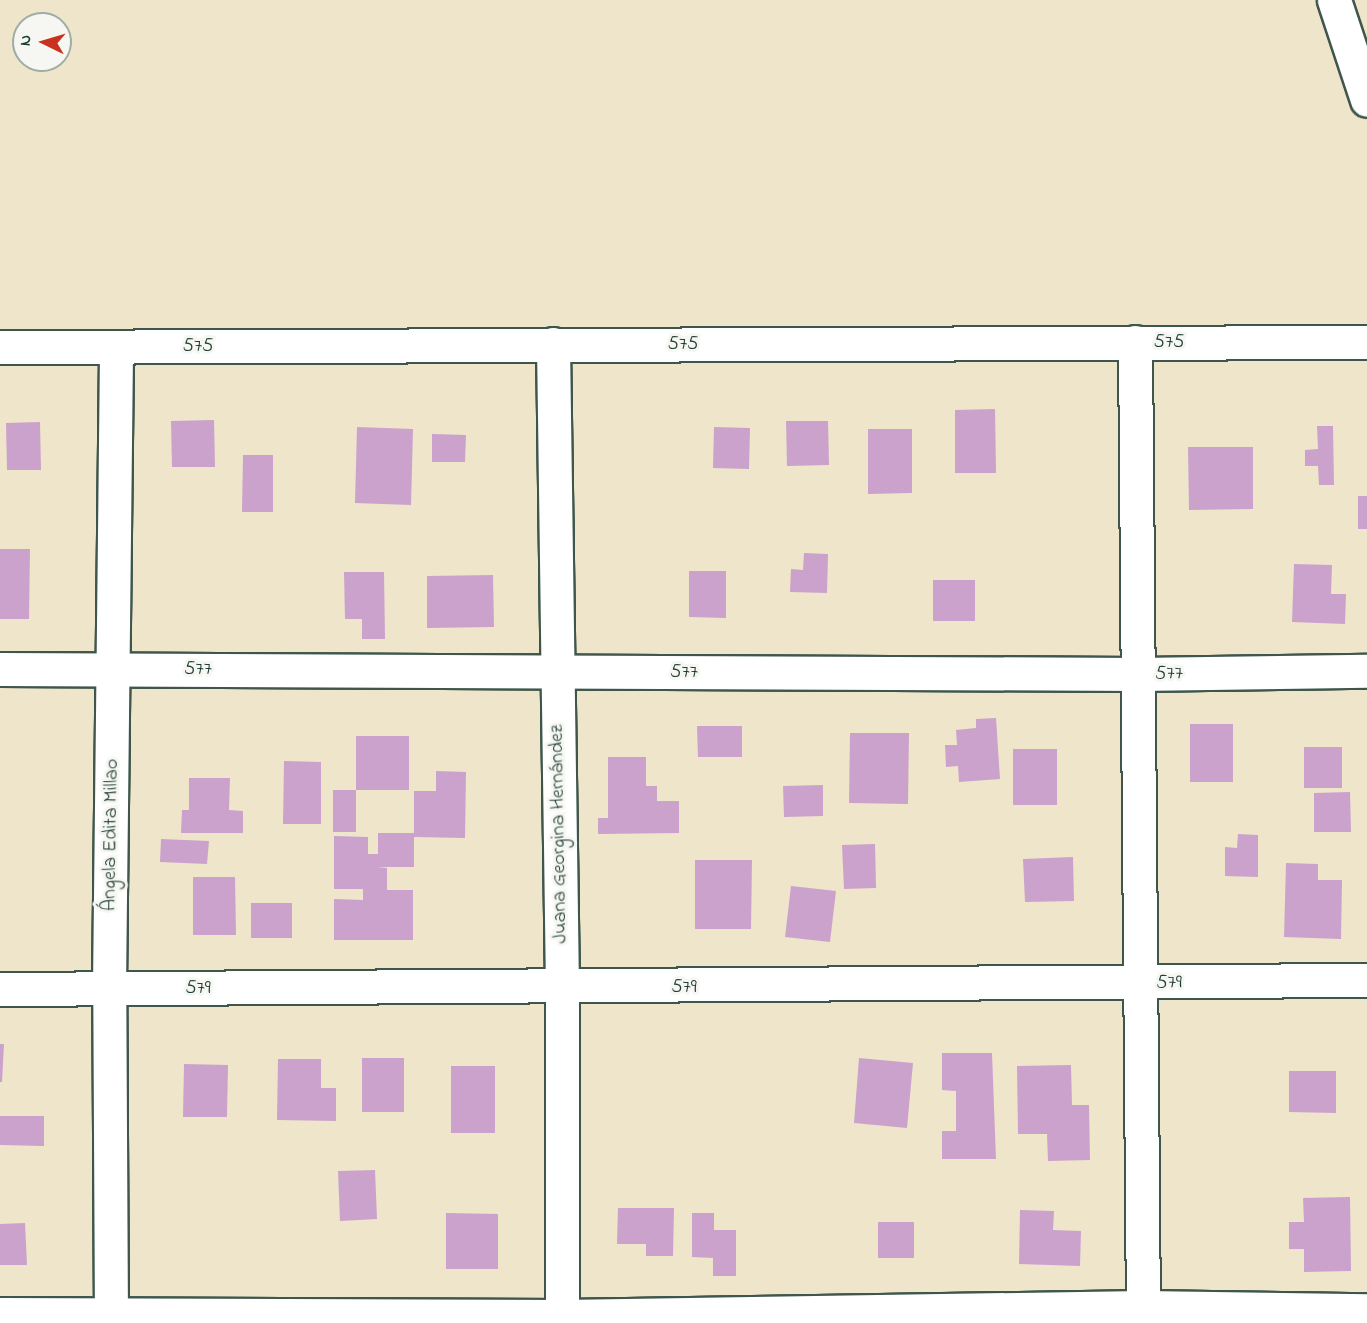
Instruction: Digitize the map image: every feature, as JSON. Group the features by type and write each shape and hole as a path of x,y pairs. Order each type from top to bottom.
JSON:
{"street":[{"path":"1334,0 1367,100"},
{"path":"1135,342 1143,1315"},
{"name":"575","path":"0,347 1367,342"},
{"name":"Juana Georgina Hernández","path":"553,344 562,988 562,1319"},
{"name":"Ángela Edita Millao","path":"111,1318 109,988 116,346"},
{"name":"577","path":"0,669 1138,674 1367,671"},
{"name":"579","path":"0,989 562,988 1367,980"},
{"path":"0,1314 111,1318 562,1319 1143,1315 1367,1310"}],"building":[{"path":"995,409 996,473 955,473 955,410"},
{"path":"214,420 215,467 172,467 171,421"},
{"path":"786,421 828,421 829,465 787,466"},
{"path":"40,422 41,470 7,470 6,423"},
{"path":"1317,426 1333,426 1334,485 1319,485 1318,466 1305,466 1305,450 1318,449"},
{"path":"357,427 413,429 411,505 355,503"},
{"path":"714,427 750,428 749,469 713,468"},
{"path":"868,429 912,429 912,493 868,494"},
{"path":"432,434 466,435 465,462 432,462"},
{"path":"1188,447 1253,447 1253,509 1189,510"},
{"path":"243,455 273,455 273,512 242,512"},
{"path":"1358,496 1367,496 1367,529 1358,529"},
{"path":"0,549 30,549 29,619 0,619"},
{"path":"804,553 828,554 827,593 790,592 791,569 803,570"},
{"path":"1294,564 1332,565 1331,594 1346,594 1345,624 1292,622"},
{"path":"689,571 726,571 726,618 689,617"},
{"path":"344,572 384,572 385,639 362,639 362,619 345,619"},
{"path":"493,575 494,627 427,628 427,576"},
{"path":"933,580 975,580 975,621 933,621"},
{"path":"996,718 1000,779 959,782 958,766 946,767 945,745 957,745 956,730 976,728 976,719"},
{"path":"1190,724 1233,724 1233,782 1190,782"},
{"path":"697,726 742,726 742,757 698,757"},
{"path":"850,733 909,733 908,804 849,803"},
{"path":"356,736 409,736 409,790 356,790"},
{"path":"1304,747 1342,747 1342,788 1304,788"},
{"path":"1013,749 1057,749 1057,805 1013,805"},
{"path":"608,757 646,757 646,786 657,786 657,801 679,801 679,833 598,834 598,818 608,818"},
{"path":"284,761 321,762 321,824 283,824"},
{"path":"436,771 466,772 465,838 414,837 414,867 378,867 387,868 387,890 413,890 413,940 334,940 334,899 363,900 363,889 334,889 334,836 368,837 368,854 378,854 378,833 414,833 414,791 436,791"},
{"path":"189,778 230,778 229,810 243,811 243,833 181,833 182,810 189,810"},
{"path":"823,785 823,816 784,817 783,786"},
{"path":"333,790 356,790 356,832 333,832"},
{"path":"1350,792 1351,832 1314,832 1314,793"},
{"path":"1238,834 1258,835 1258,877 1225,876 1225,847 1237,848"},
{"path":"161,839 209,841 207,864 160,862"},
{"path":"875,844 876,888 844,889 842,845"},
{"path":"1073,857 1074,901 1025,902 1023,859"},
{"path":"695,860 752,860 751,929 695,929"},
{"path":"1286,863 1318,864 1318,880 1342,880 1341,939 1284,937"},
{"path":"193,877 235,877 236,935 193,935"},
{"path":"791,886 836,891 830,942 785,937"},
{"path":"251,903 292,903 292,938 251,938"},
{"path":"0,1044 4,1044 2,1082 0,1082"},
{"path":"942,1053 992,1053 996,1159 942,1159 942,1131 956,1131 956,1091 942,1090"},
{"path":"362,1058 404,1058 404,1112 362,1112"},
{"path":"859,1058 913,1063 907,1128 854,1123"},
{"path":"278,1059 321,1059 321,1088 336,1088 336,1121 277,1120"},
{"path":"184,1064 228,1065 227,1117 183,1117"},
{"path":"1071,1065 1072,1105 1089,1105 1090,1160 1048,1161 1047,1134 1018,1134 1017,1066"},
{"path":"451,1066 495,1066 495,1133 451,1133"},
{"path":"1289,1071 1336,1071 1336,1113 1289,1112"},
{"path":"0,1116 44,1116 44,1146 0,1145"},
{"path":"375,1170 377,1219 340,1221 338,1171"},
{"path":"1350,1197 1351,1271 1304,1272 1304,1249 1289,1249 1289,1222 1304,1222 1303,1198"},
{"path":"618,1208 674,1208 673,1256 646,1256 646,1244 617,1244"},
{"path":"1020,1210 1054,1211 1053,1230 1081,1231 1080,1266 1019,1264"},
{"path":"446,1213 498,1214 498,1269 446,1269"},
{"path":"692,1213 714,1213 714,1230 736,1230 736,1276 713,1276 713,1258 692,1257"},
{"path":"878,1222 914,1222 914,1258 878,1258"},
{"path":"25,1223 27,1265 0,1265 0,1224"}]}
